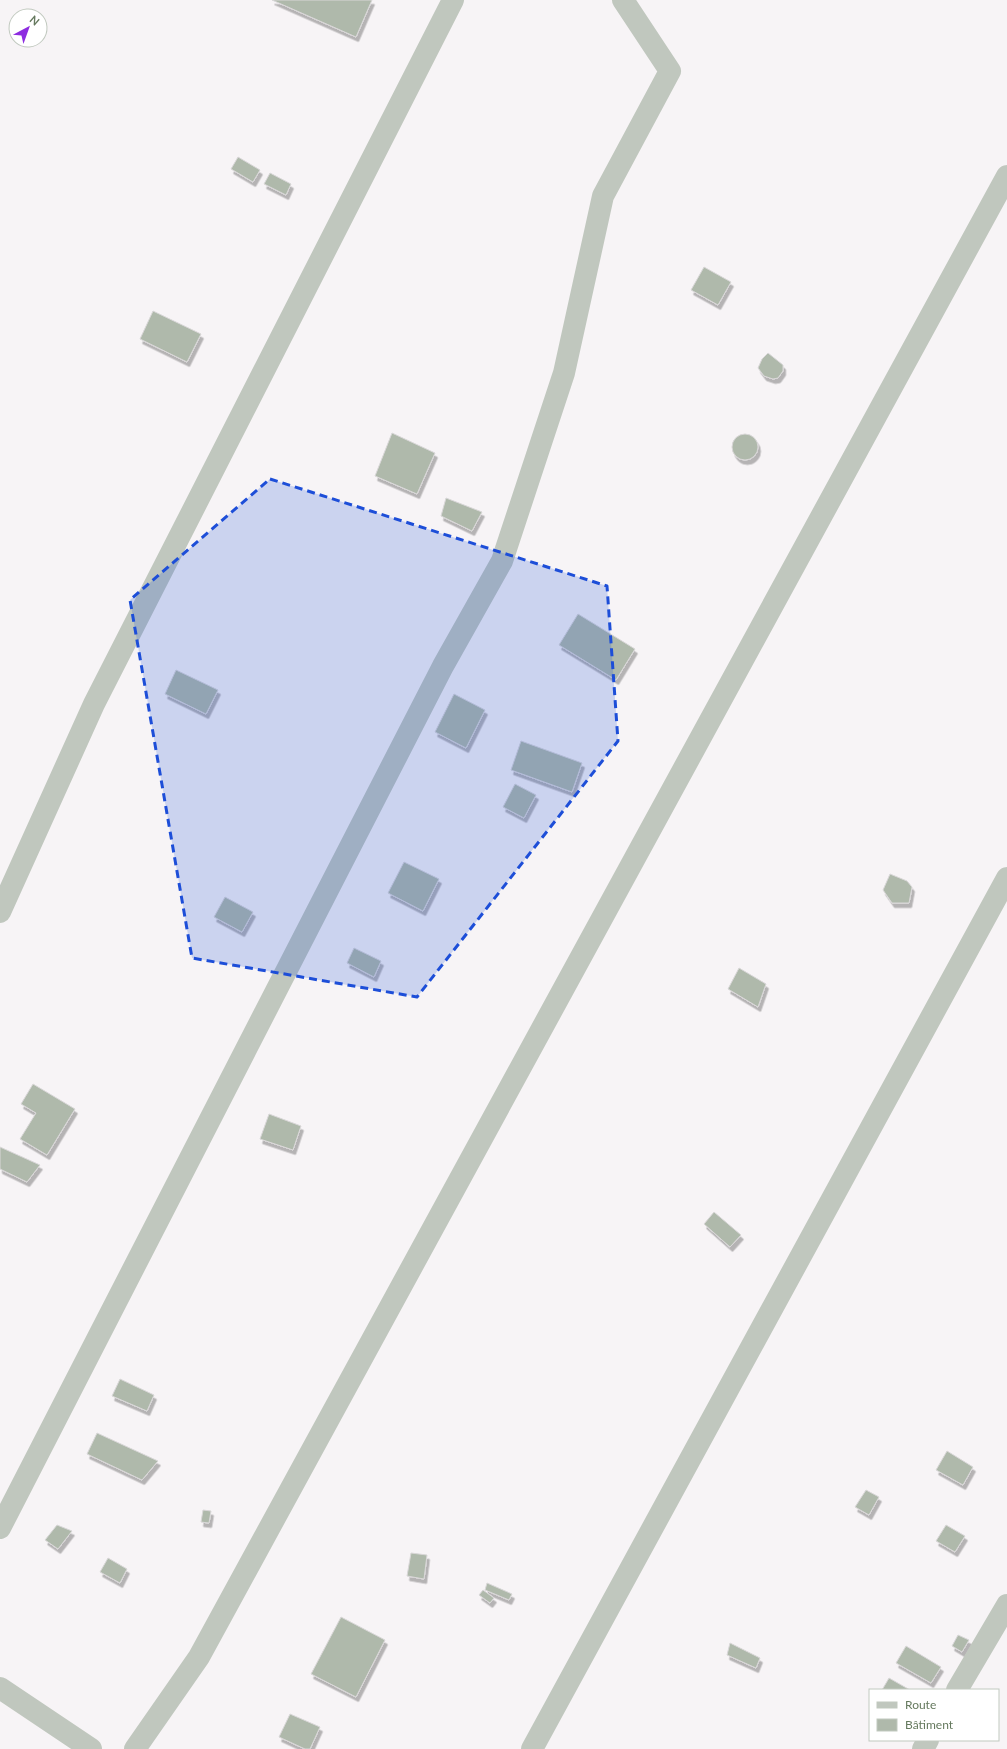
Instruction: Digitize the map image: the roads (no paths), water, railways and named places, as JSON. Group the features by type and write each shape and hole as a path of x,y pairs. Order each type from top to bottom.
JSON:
{"street":[{"path":"0,912 94,704 453,0"},
{"path":"0,1528 439,673 502,561 564,373 603,196 670,71 623,0"},
{"path":"135,1749 199,1657 1007,176"},
{"path":"532,1749 1007,878"},
{"path":"959,1689 1007,1606"},
{"path":"0,1688 91,1749"}]}
